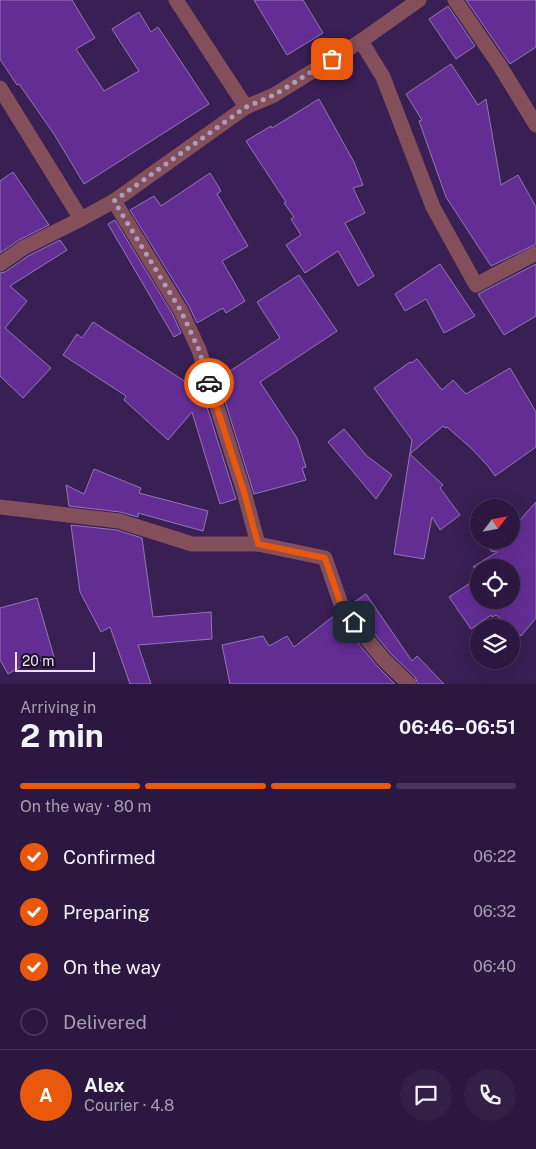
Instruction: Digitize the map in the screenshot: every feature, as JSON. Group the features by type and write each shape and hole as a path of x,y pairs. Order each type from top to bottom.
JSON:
{"street":[{"path":"176,0 246,107"},
{"path":"0,264 23,248 114,201 246,107 274,95 361,41 418,0"},
{"path":"455,0 500,66 536,125"},
{"path":"361,41 383,77 433,207 476,285 536,253"},
{"path":"0,88 81,219"},
{"path":"114,201 181,311 199,350 244,492 258,544"},
{"path":"0,507 119,521 192,544 258,544 325,558 343,610 384,660 409,684"}],"building":[{"path":"0,0 72,0 95,38 76,49 104,91 139,71 112,29 139,12 151,32 158,27 209,104 84,184 54,134 0,59"},
{"path":"254,0 303,0 323,33 287,55"},
{"path":"466,0 536,0 536,47 510,64"},
{"path":"448,6 475,46 456,59 429,19"},
{"path":"451,64 478,105 486,99 501,185 518,175 536,207 536,244 491,266 446,197 419,121 422,120 406,94"},
{"path":"319,99 354,162 363,185 353,188 365,213 345,223 374,276 358,286 338,251 305,273 286,245 301,235 291,219 294,217 246,141 271,126 272,128"},
{"path":"13,172 49,225 19,240 0,253 0,181"},
{"path":"210,173 221,191 217,194 248,246 222,261 245,301 226,313 223,308 197,323 189,306 130,210 154,196 161,206"},
{"path":"115,220 173,315 181,333 174,337 108,224"},
{"path":"60,240 67,250 10,286 27,301 5,328 51,368 23,398 0,376 0,273 5,272 28,256"},
{"path":"440,264 475,316 444,333 426,299 405,311 395,294"},
{"path":"536,264 536,316 504,335 478,294"},
{"path":"299,275 337,331 260,382 297,438 306,467 302,468 306,480 254,494 213,363 221,377 280,338 257,302"},
{"path":"93,322 189,384 185,377 196,372 236,499 220,504 192,412 168,440 124,400 126,396 63,355 77,334 82,338"},
{"path":"417,359 442,390 453,380 466,394 510,368 536,412 536,447 495,476 472,449 447,427 443,426 410,454 443,485 440,488 460,515 440,530 432,517 424,559 394,554 412,440 374,388"},
{"path":"344,429 367,456 392,475 376,499 328,442"},
{"path":"94,469 141,488 139,493 208,511 203,531 138,513 138,517 120,512 69,506 66,485 84,494"},
{"path":"536,502 536,618 521,636 520,619 501,619 496,615 492,617 491,615 485,619 470,619 470,628 449,597 470,583 470,609 520,609 520,559 486,559 497,552 490,549 520,549 520,520"},
{"path":"71,525 117,530 142,538 153,617 211,612 212,639 138,645 151,684 130,684 110,627 101,632 80,592"},
{"path":"366,594 412,661 417,656 444,684 418,684 415,677 391,654 351,605"},
{"path":"37,598 54,657 22,666 8,674 0,660 0,608"},
{"path":"335,615 377,666 395,684 230,684 222,645 263,636 269,646 287,636 294,647"}],"way so far":[{"path":"209,383 199,350 181,311 114,201 246,107 274,95 332,59"}],"route":[{"path":"209,383 244,492 258,544 325,558 343,610 354,622"}]}
